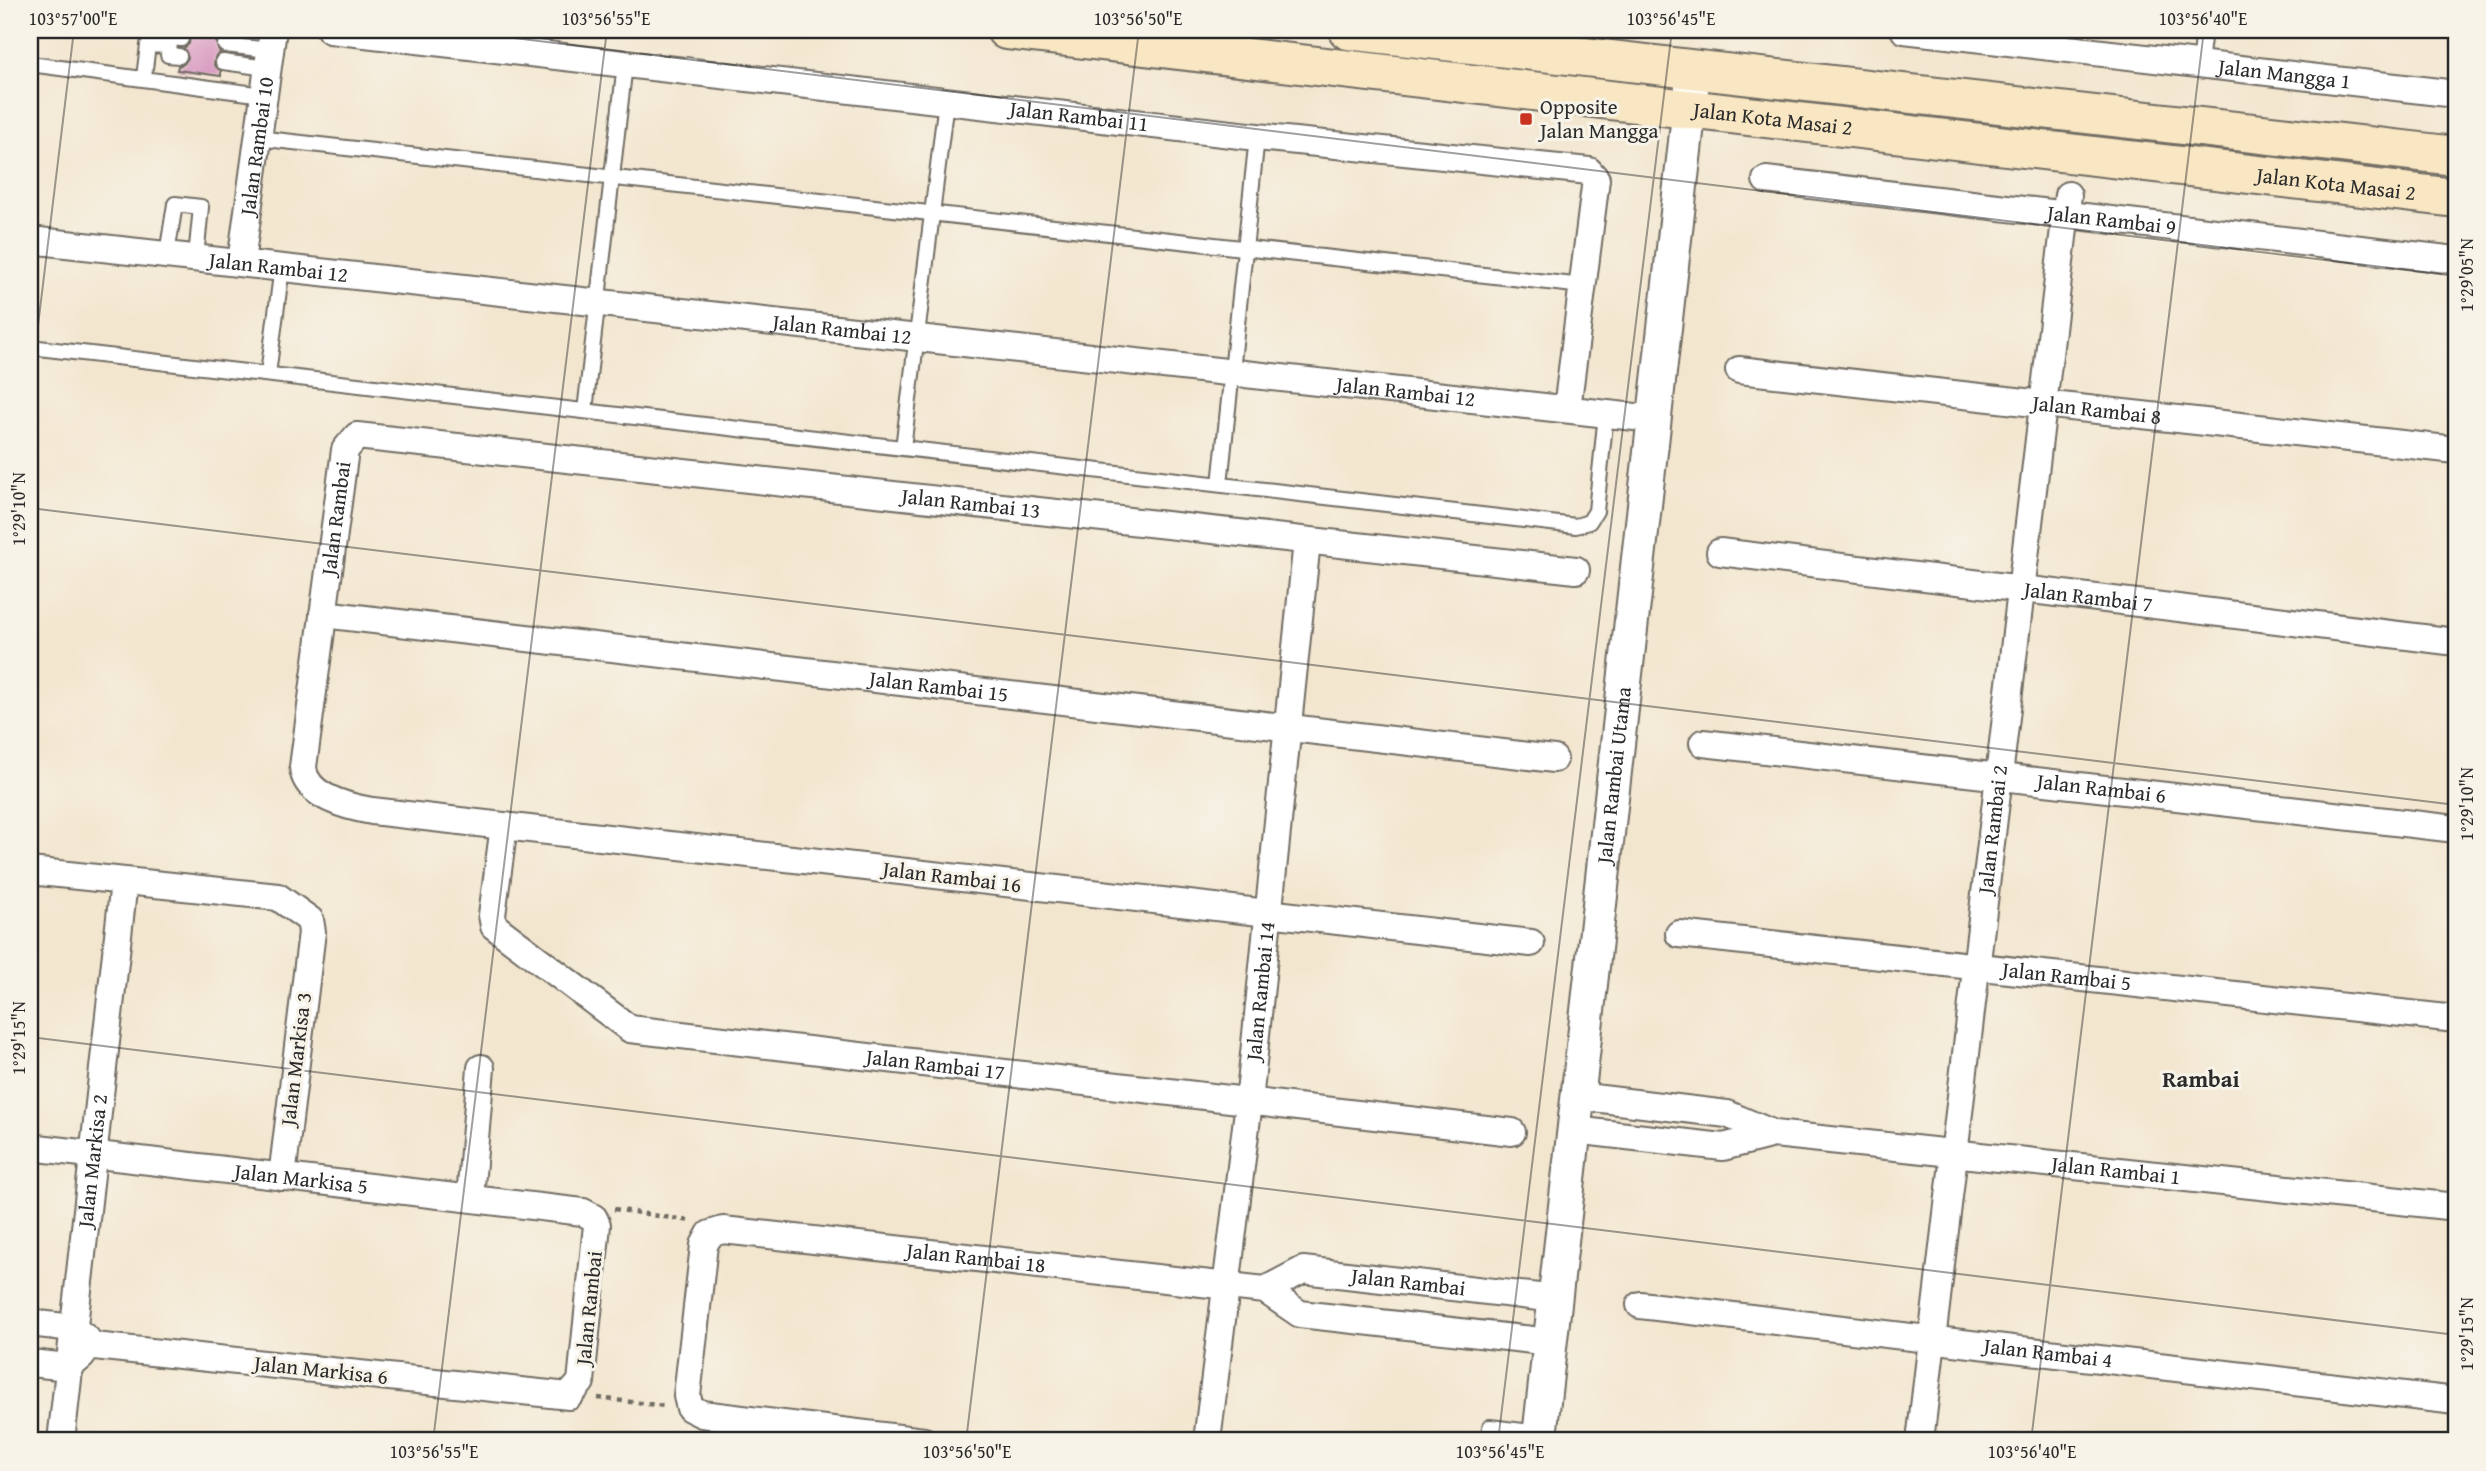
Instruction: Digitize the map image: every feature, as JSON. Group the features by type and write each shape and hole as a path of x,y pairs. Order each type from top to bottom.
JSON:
{"main road":[{"name":"Jalan Kota Masai 2","path":"1006,30 2456,198"},
{"name":"Jalan Kota Masai 2","path":"1348,30 2456,156"},
{"path":"2393,191 2398,150"}],"street":[{"name":"Jalan Rambai 11","path":"330,30 1256,137 1589,171 1597,179 1567,409"},
{"name":"Jalan Mangga 1","path":"1904,30 2456,94"},
{"name":"Jalan Rambai 10","path":"241,262 270,49"},
{"name":"Jalan Rambai Utama","path":"1539,1437 1693,69"},
{"name":"Jalan Rambai 9","path":"1766,180 2066,206 2456,260"},
{"name":"Jalan Rambai 2","path":"1920,1441 2066,206"},
{"name":"Jalan Rambai 12","path":"30,240 1653,419"},
{"name":"Jalan Rambai 8","path":"1739,370 2456,450"},
{"name":"Jalan Rambai 13","path":"365,436 1576,570"},
{"name":"Jalan Rambai","path":"365,436 351,439 345,450 303,774 309,783 335,803 372,811"},
{"name":"Jalan Rambai 14","path":"1207,1441 1249,1102 1307,541"},
{"name":"Jalan Rambai 7","path":"1720,552 2456,642"},
{"name":"Jalan Rambai 15","path":"323,614 1554,759"},
{"name":"Jalan Rambai 6","path":"1703,743 2456,830"},
{"name":"Jalan Rambai 16","path":"372,811 1531,943"},
{"name":"Jalan Rambai 17","path":"504,826 492,915 494,926 626,1028 1512,1132"},
{"path":"30,872 124,882"},
{"name":"Jalan Markisa 3","path":"124,882 283,899 310,920 311,941 282,1177"},
{"name":"Jalan Markisa 2","path":"61,1441 124,882"},
{"name":"Jalan Rambai 5","path":"1679,934 1976,969 2456,1019"},
{"path":"470,1198 481,1068"},
{"name":"Jalan Rambai 1","path":"1577,1096 1727,1114 1774,1133 2456,1207"},
{"name":"Jalan Rambai 1","path":"1574,1130 1723,1147 1774,1133"},
{"name":"Jalan Markisa 5","path":"30,1147 574,1211"},
{"name":"Jalan Rambai","path":"549,1395 569,1396 581,1382 598,1231 594,1218 574,1211"},
{"name":"Jalan Rambai 18","path":"924,1441 705,1415 690,1408 687,1396 704,1245 710,1234 727,1231 1227,1286"},
{"name":"Jalan Rambai","path":"1265,1290 1303,1270 1556,1299"},
{"path":"1370,1322 1375,1278"},
{"name":"Jalan Rambai","path":"1227,1286 1265,1290 1300,1314 1550,1342"},
{"name":"Jalan Rambai 4","path":"1640,1305 2456,1401"},
{"path":"30,1323 74,1328 94,1346 69,1367 30,1363"},
{"name":"Jalan Markisa 6","path":"94,1346 549,1395"}],"lane":[{"path":"2200,64 2204,30"},
{"path":"225,44 270,49"},
{"path":"144,77 148,45 177,47"},
{"path":"223,62 270,49"},
{"path":"30,64 144,77 263,95"},
{"path":"585,411 625,64"},
{"path":"903,448 946,101"},
{"path":"1220,484 1229,372 1256,137"},
{"path":"257,138 1583,286"},
{"path":"167,254 175,204 201,207 197,257"},
{"path":"268,374 282,267"},
{"path":"30,347 1583,525 1594,517 1596,511 1606,415"},
{"path":"1489,1441 1490,1427 1539,1437"}],"path":[{"path":"611,1208 678,1216"},
{"path":"590,1397 660,1405"}],"building":[{"path":"183,30 226,34 216,43 220,53 215,57 214,65 221,71 221,76 177,70 188,58 184,48 189,44 190,36"}],"place":[{"name":"Opposite Jalan Mangga","path":"1526,119"}],"district":[{"name":"Rambai","path":"2201,1079"}]}
